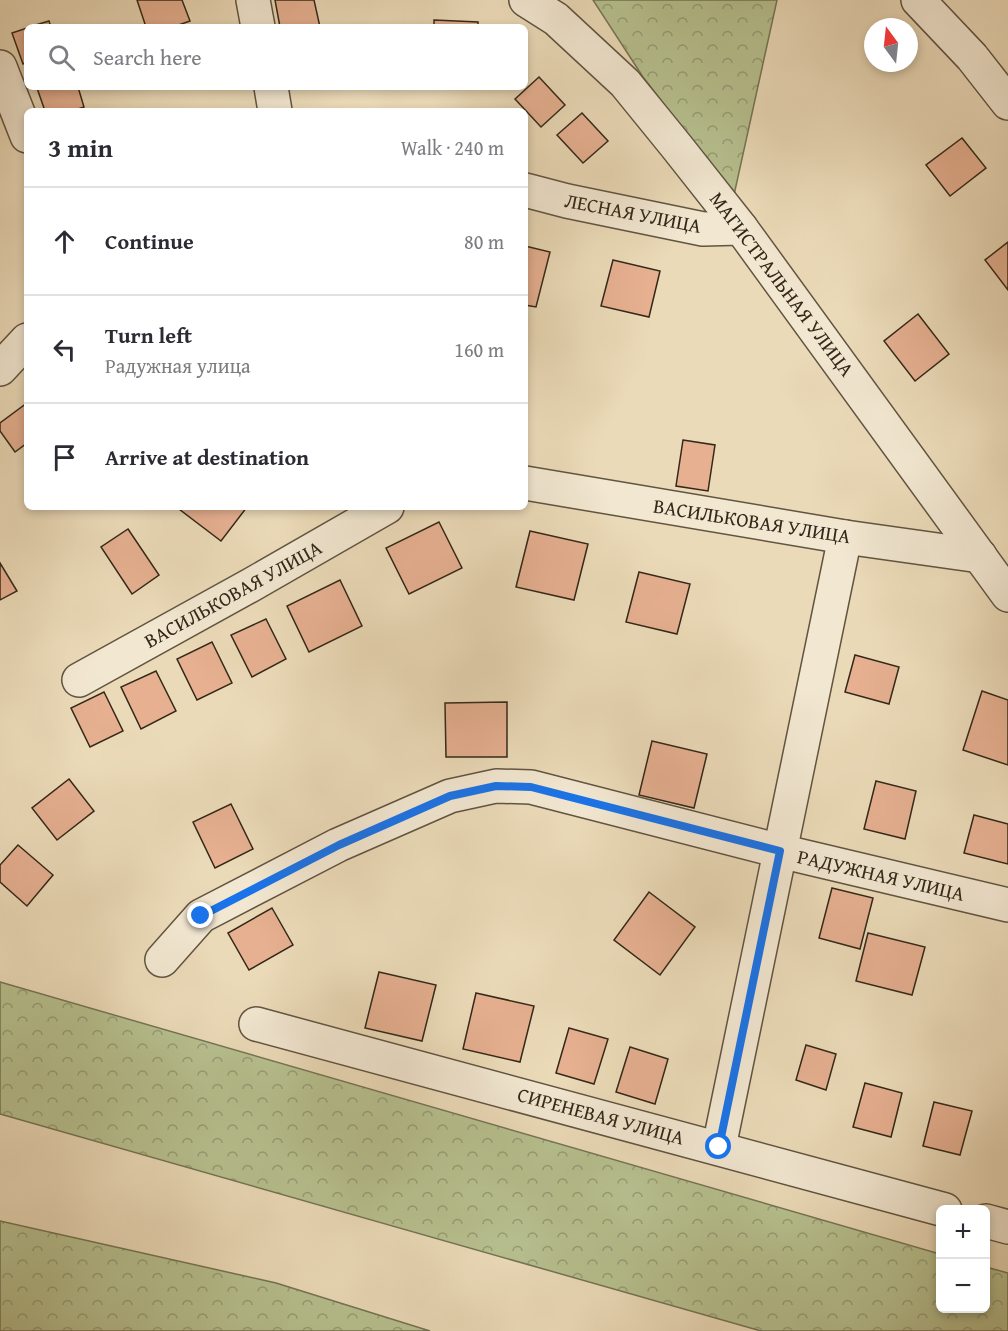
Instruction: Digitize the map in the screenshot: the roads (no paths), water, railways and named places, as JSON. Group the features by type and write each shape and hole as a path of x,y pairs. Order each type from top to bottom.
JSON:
{"street":[{"path":"253,0 257,24"},
{"name":"МАГИСТРАЛЬНАЯ УЛИЦА","path":"526,0 556,19 625,83 741,228 1008,595"},
{"path":"918,0 972,57 1008,103"},
{"path":"0,67 24,128"},
{"path":"272,90 274,108"},
{"name":"ЛЕСНАЯ УЛИЦА","path":"528,191 703,229 741,228"},
{"path":"0,369 24,343"},
{"name":"ВАСИЛЬКОВАЯ УЛИЦА","path":"528,484 845,537 980,556"},
{"name":"ВАСИЛЬКОВАЯ УЛИЦА","path":"79,680 382,510"},
{"path":"719,1147 845,537"},
{"name":"РАДУЖНАЯ УЛИЦА","path":"162,960 201,916 212,910 359,836 450,796 496,786 531,787 780,851 1008,905"},
{"name":"СИРЕНЕВАЯ УЛИЦА","path":"256,1024 936,1207"},
{"path":"990,1222 1008,1227"}]}
